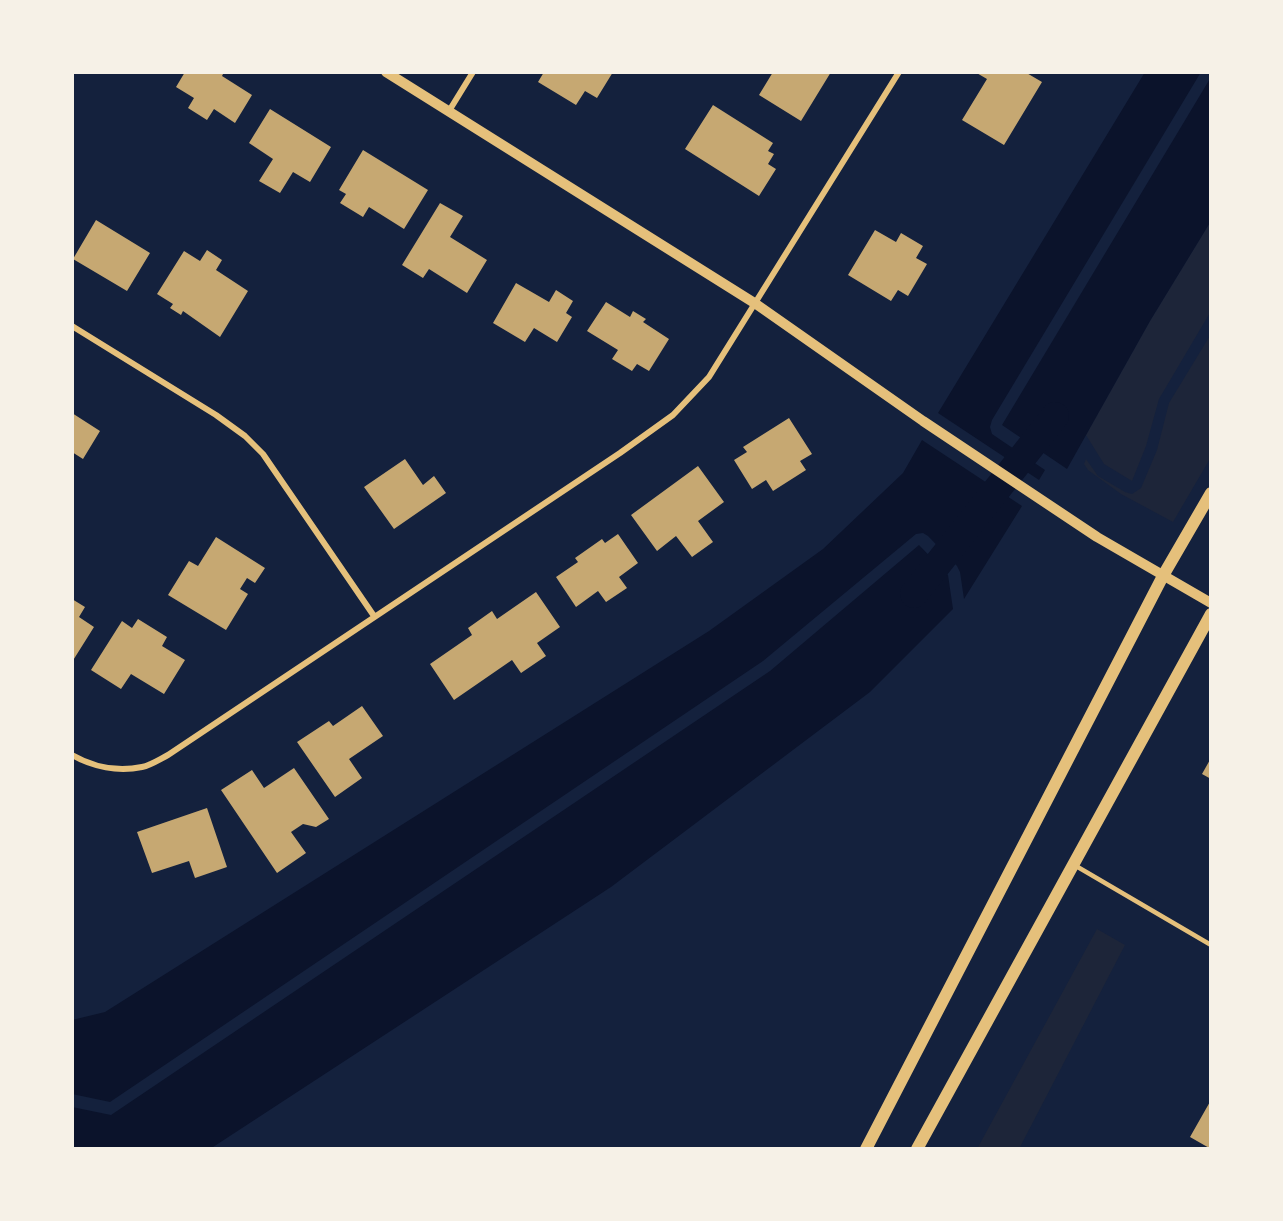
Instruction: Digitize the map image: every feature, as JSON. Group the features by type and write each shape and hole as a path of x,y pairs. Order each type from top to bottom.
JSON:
{"main road":[{"path":"866,1149 1164,574 1211,493"},
{"path":"917,1149 1211,614"}],"street":[{"path":"386,72 756,304 923,421 1097,537 1211,603"},
{"path":"449,111 473,72"},
{"path":"72,755 82,761 114,769 143,767 168,755 620,453 673,415 709,377 899,72"},
{"path":"72,326 216,415 251,442 263,454 374,616"}],"lane":[{"path":"1073,864 1211,945"}],"shaded area":[{"path":"1145,72 1201,72 992,420 990,427 992,434 1045,470 1039,480 938,413"},
{"path":"1211,77 1211,221 1150,321 1067,469 1002,425"},
{"path":"1211,221 1211,311 1159,399 1146,446 1132,481 1104,464 1086,435 1150,321"},
{"path":"1211,334 1211,457 1173,522 1121,494 1088,470 1084,464 1086,459 1098,476 1125,492 1132,494 1141,488 1157,450 1169,403"},
{"path":"922,440 1022,506 964,599 957,566 928,536 923,533 916,534 763,661 110,1102 72,1094 72,1020 105,1012 709,631 823,549 903,473"},
{"path":"919,545 948,575 953,609 870,692 611,887 210,1149 72,1149 72,1107 111,1115 770,671"},
{"path":"1097,929 1125,945 1019,1149 977,1149"}],"building":[{"path":"185,72 224,72 222,76 252,95 235,123 214,109 207,120 188,108 194,98 176,87"},
{"path":"544,72 613,72 597,98 585,91 576,105 538,82"},
{"path":"773,72 831,72 801,121 759,95"},
{"path":"975,72 1025,72 1042,82 1004,145 962,120 987,79"},
{"path":"713,105 773,143 768,151 774,154 768,164 776,169 759,196 685,149"},
{"path":"270,109 331,147 310,182 293,172 280,193 259,181 273,159 249,143"},
{"path":"363,150 428,190 404,229 369,207 363,217 340,203 346,194 339,190"},
{"path":"440,203 463,216 450,237 487,260 467,293 429,269 423,278 402,265"},
{"path":"96,220 150,253 127,291 73,259"},
{"path":"875,230 896,242 901,233 923,246 916,258 927,264 908,296 898,290 891,301 848,275"},
{"path":"207,250 222,260 216,270 248,291 220,337 183,311 181,315 170,308 173,304 157,294 184,251 200,261"},
{"path":"516,283 549,302 556,290 573,301 566,313 572,317 557,342 534,328 525,342 493,323"},
{"path":"606,302 630,317 633,311 646,319 643,322 669,339 649,371 637,364 632,371 612,359 618,350 587,331"},
{"path":"72,413 100,431 83,459 72,452"},
{"path":"789,418 812,454 800,461 806,470 773,491 766,480 752,489 734,460 747,452 743,447"},
{"path":"405,459 423,485 434,476 446,493 394,529 364,487"},
{"path":"698,466 724,502 698,521 713,542 692,557 676,536 657,551 631,515"},
{"path":"618,534 638,563 619,577 627,588 606,602 598,591 576,607 556,577 578,562 575,558 602,539 605,543"},
{"path":"216,537 265,568 255,583 247,578 240,589 248,594 226,630 168,595 189,561 198,566"},
{"path":"536,592 560,627 537,643 546,656 521,673 512,660 454,700 430,664 472,635 468,628 492,611 497,619"},
{"path":"72,599 85,607 79,617 94,627 72,662"},
{"path":"138,619 167,637 162,646 185,660 164,694 131,674 121,689 91,670 122,621 132,628"},
{"path":"362,706 383,736 349,759 362,778 335,797 297,742 329,721 333,726"},
{"path":"1211,758 1211,779 1202,774"},
{"path":"294,768 329,819 316,827 303,824 291,832 306,853 277,873 221,790 252,770 264,788"},
{"path":"207,808 227,867 195,878 189,861 152,873 137,832"},
{"path":"1211,1100 1211,1149 1190,1137"}],"waterway":[{"path":"914,594 1055,416"}]}
